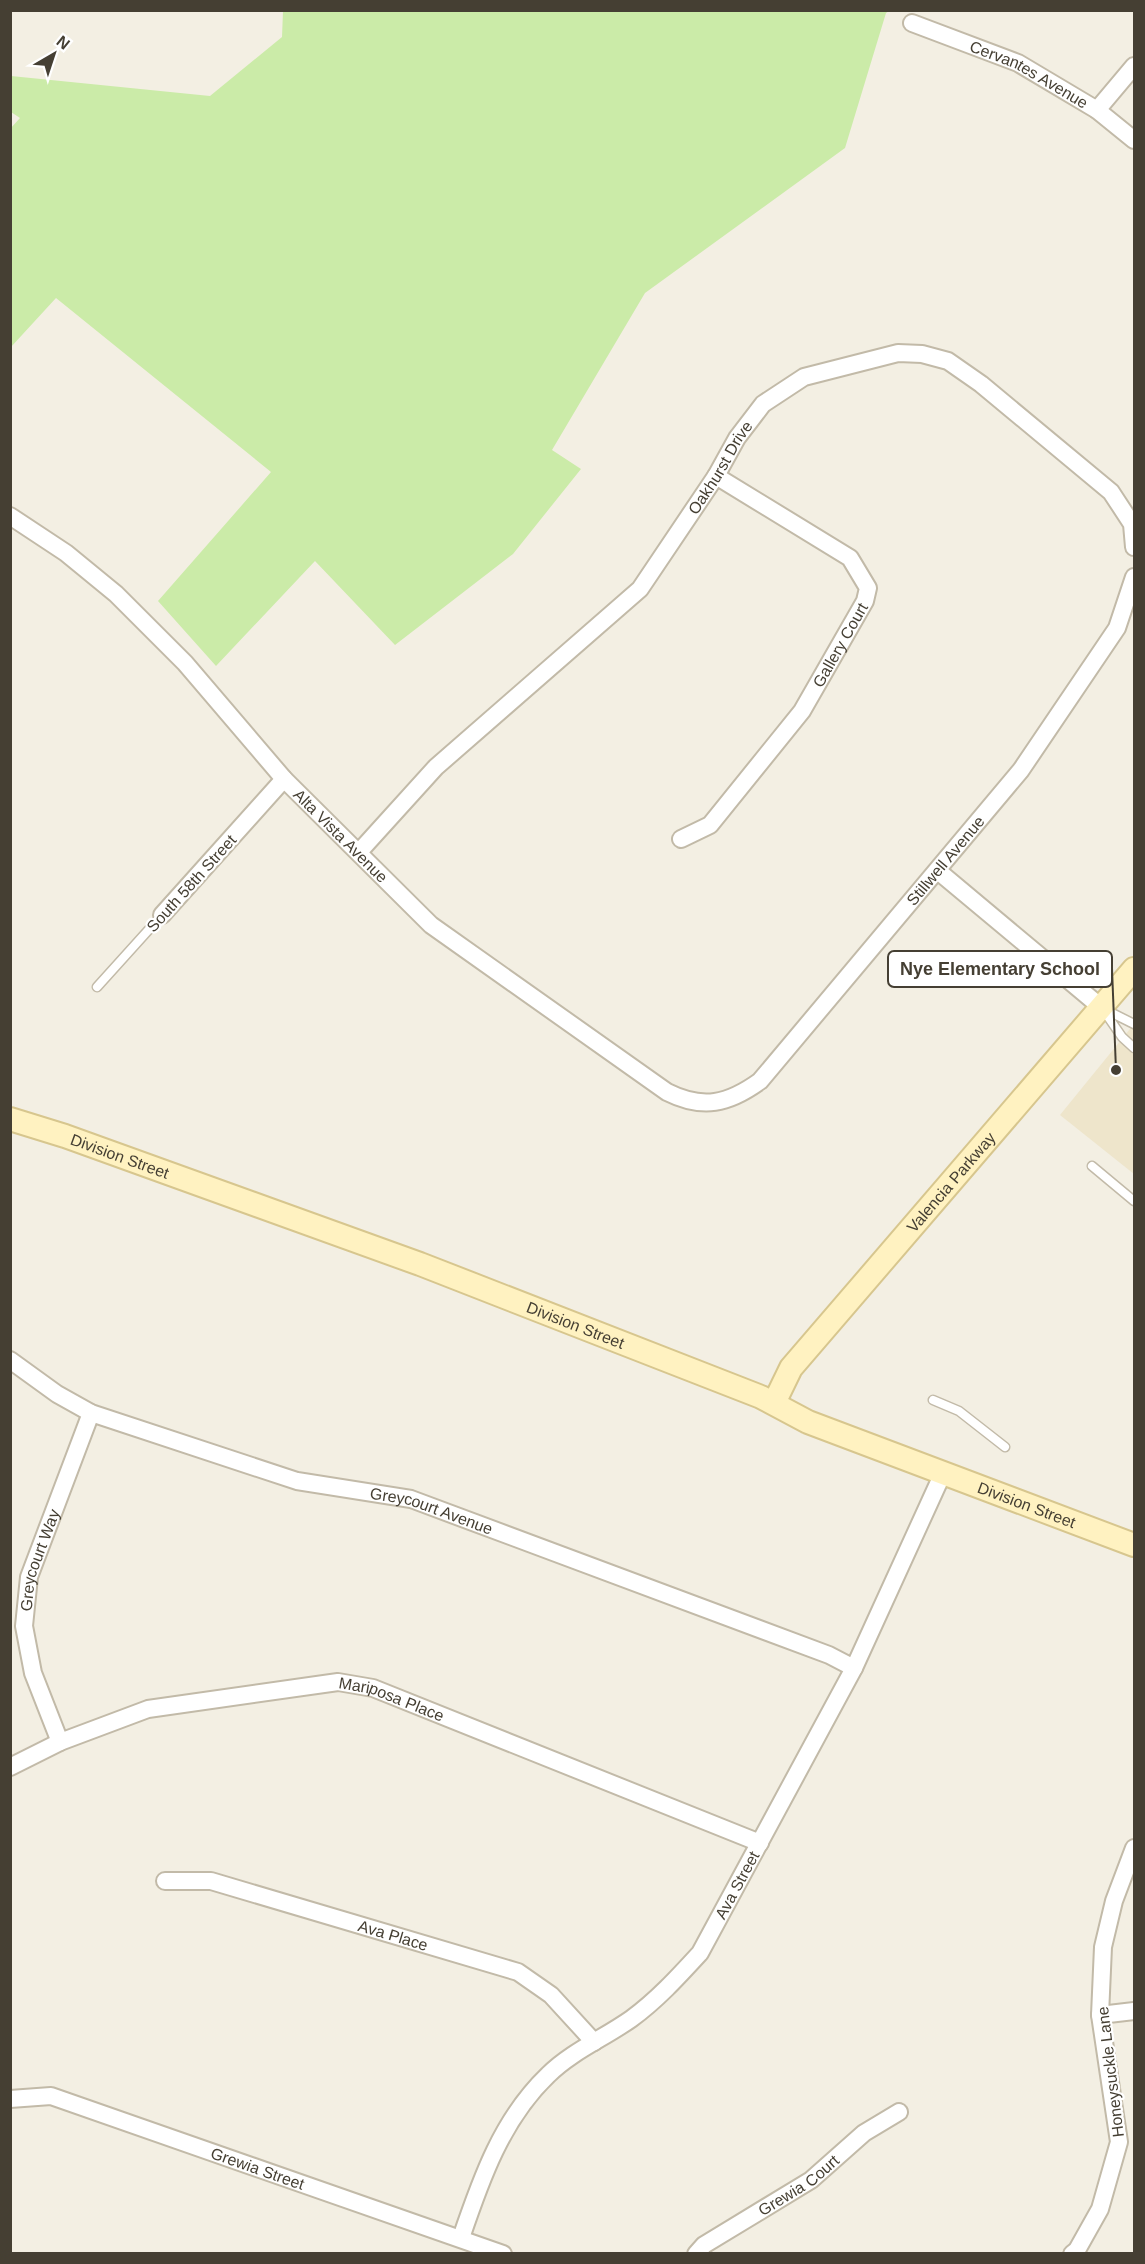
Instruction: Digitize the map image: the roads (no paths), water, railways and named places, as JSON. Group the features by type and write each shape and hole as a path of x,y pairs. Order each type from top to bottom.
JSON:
{"main road":[{"name":"Valencia Parkway","path":"774,1403 791,1368 1134,969"},
{"name":"Division Street","path":"10,1119 65,1136 420,1263 774,1403 808,1422 1134,1545"}],"street":[{"name":"Cervantes Avenue","path":"912,23 1018,63 1097,110 1134,140"},
{"path":"1097,110 1134,66"},
{"name":"Oakhurst Drive","path":"358,852 436,767 640,589 716,476 737,438 763,404 804,377 898,353 922,354 948,361 981,384 1112,492 1132,524 1134,540"},
{"name":"Gallery Court","path":"681,839 710,825 802,711 865,601 868,588 850,558 716,476"},
{"name":"Alta Vista Avenue","path":"10,516 66,553 116,594 185,663 285,779 431,925 667,1092 683,1100 711,1103"},
{"name":"Stillwell Avenue","path":"711,1103 739,1096 760,1081 1021,770 1111,637 1128,602 1134,577"},
{"name":"South 58th Street","path":"162,915 285,779"},
{"path":"938,871 1102,1008"},
{"name":"Greycourt Avenue","path":"10,1360 57,1394 91,1413 297,1481 411,1499 829,1655 854,1668"},
{"name":"Greycourt Way","path":"60,1742 33,1673 24,1626 29,1577 91,1413"},
{"name":"Ava Street","path":"461,2238 485,2171 512,2116 548,2074 630,2020 666,1990 700,1953 854,1668 943,1473"},
{"name":"Mariposa Place","path":"10,1767 60,1742 148,1709 338,1682 373,1688 760,1843"},
{"name":"Honeysuckle Lane","path":"1072,2253 1100,2209 1119,2142 1100,2015 1103,1947 1114,1901 1134,1848"},
{"name":"Ava Place","path":"165,1881 211,1881 518,1972 551,1995 594,2042"},
{"path":"1100,2015 1134,2011"},
{"name":"Grewia Street","path":"10,2099 51,2096 503,2253"},
{"name":"Grewia Court","path":"696,2253 704,2245 811,2180 864,2133 899,2112"}],"lane":[{"name":"South 58th Street","path":"97,987 162,915"},
{"path":"1102,1008 1134,1024"},
{"path":"1102,1008 1122,1037 1134,1048"},
{"path":"1092,1166 1134,1201"},
{"path":"933,1400 959,1411 1005,1447"}],"place":[{"name":"Nye Elementary School","path":"1116,1070"}]}
